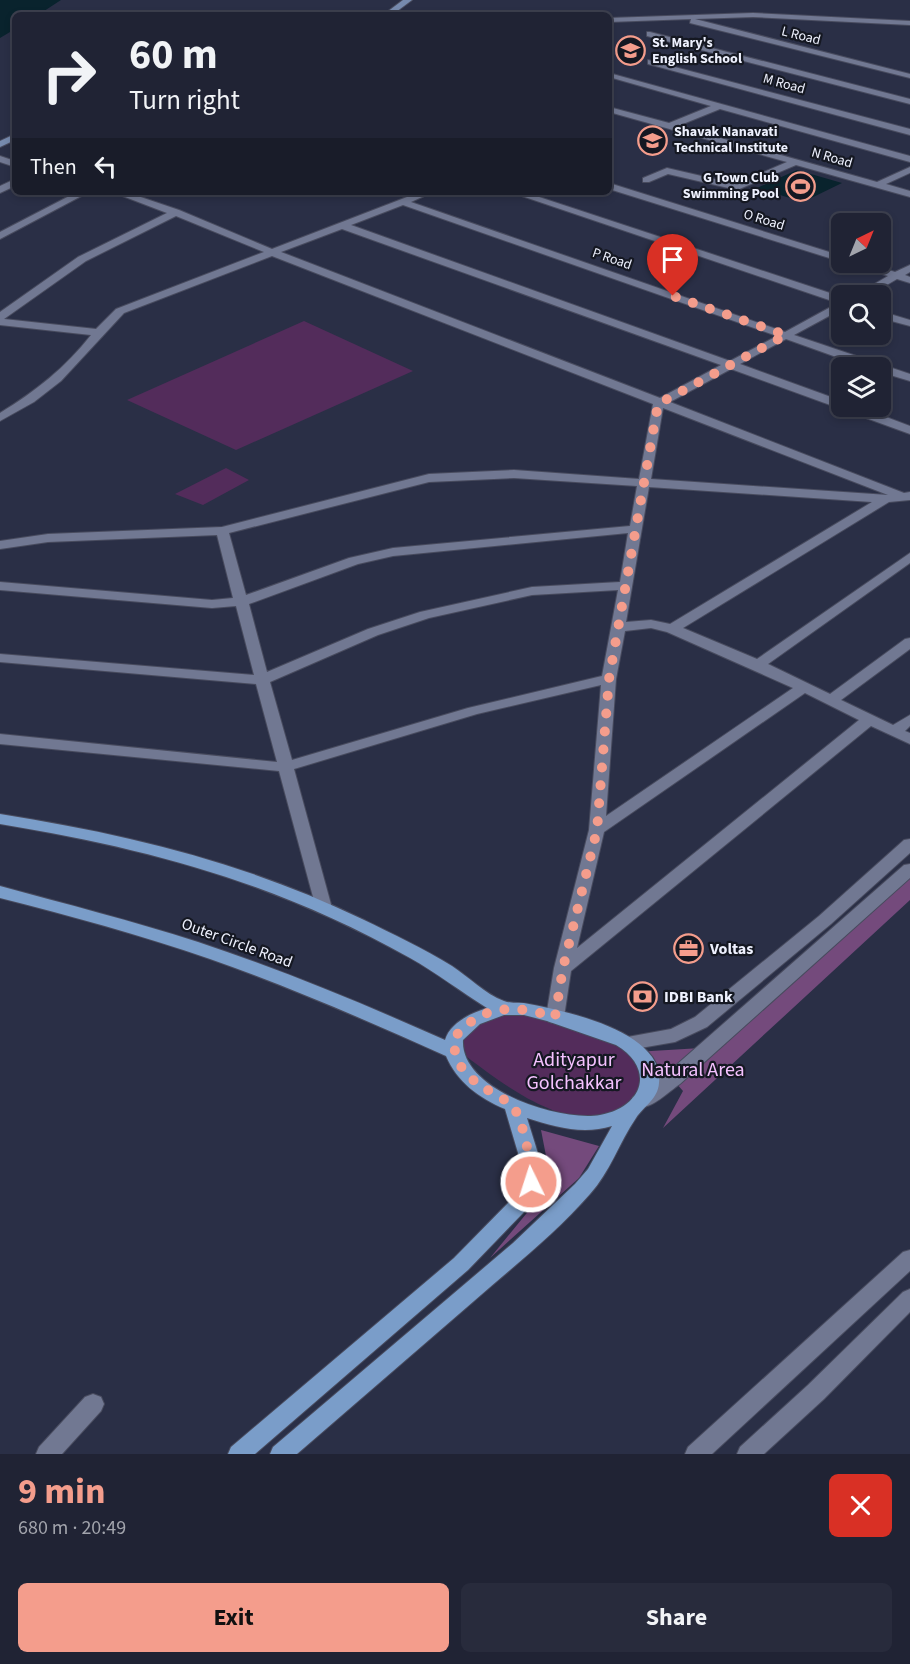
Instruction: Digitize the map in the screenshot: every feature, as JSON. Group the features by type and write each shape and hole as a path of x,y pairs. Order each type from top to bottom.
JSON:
{"main road":[{"path":"394,12 412,4"},
{"path":"0,819 142,845 232,870 324,908 441,968 502,1009"},
{"name":"Outer Circle Road","path":"0,892 125,925 218,955 355,1008 454,1052"},
{"path":"502,1009 523,1009 555,1017 629,1043 644,1058 650,1072 651,1084 646,1096 634,1107 613,1119 577,1123 546,1118 513,1105 469,1077 458,1064 454,1052 454,1038 464,1027 481,1015 502,1009"},
{"path":"239,1454 460,1264 519,1204 531,1182 531,1163 513,1105"},
{"path":"281,1454 520,1249 582,1190 595,1174 634,1107"}],"street":[{"path":"612,22 753,15 910,24"},
{"path":"751,18 744,23 744,28 755,38"},
{"path":"612,22 751,18 910,24"},
{"name":"L Road","path":"687,20 910,76"},
{"path":"650,34 910,102"},
{"name":"M Road","path":"651,62 910,132"},
{"path":"612,76 910,159"},
{"path":"670,126 718,106"},
{"name":"N Road","path":"612,110 910,194"},
{"path":"646,180 668,171 737,187 794,162"},
{"path":"879,185 910,170"},
{"name":"O Road","path":"612,187 831,256"},
{"path":"0,236 78,195"},
{"path":"126,195 176,212 272,252 908,497"},
{"path":"0,418 44,391 75,362 106,321 120,311 420,195"},
{"path":"524,195 831,299"},
{"name":"P Road","path":"403,202 849,357"},
{"path":"0,317 81,259 176,212"},
{"path":"341,225 831,402"},
{"path":"879,285 910,268"},
{"path":"887,273 910,280"},
{"path":"555,1017 563,968 597,830 609,679 658,404 831,309"},
{"path":"891,317 910,323"},
{"path":"0,322 98,332"},
{"name":"P Road","path":"891,372 910,378"},
{"path":"874,417 910,430"},
{"path":"0,545 48,538 222,531 429,478 514,474 886,499 908,497"},
{"path":"672,628 886,499"},
{"path":"0,586 212,604 241,602 354,561 393,552 635,529"},
{"path":"222,531 324,908"},
{"path":"758,665 910,557"},
{"path":"0,658 262,680 373,632 425,615 532,591 625,586"},
{"path":"618,627 651,624 672,628 758,665 910,739"},
{"path":"830,701 910,642"},
{"path":"0,739 285,767 473,711 609,679"},
{"path":"597,830 804,687"},
{"path":"563,968 870,719"},
{"path":"895,731 910,719"},
{"path":"629,1043 675,1035 701,1022 816,927 910,844"},
{"path":"634,1107 674,1079 910,868"},
{"path":"696,1454 910,1258"},
{"path":"748,1454 816,1392 910,1298"},
{"path":"47,1454 93,1404"}],"green space":[{"path":"304,321 413,371 236,450 127,400"},
{"path":"226,468 249,480 203,505 175,494"},
{"name":"Natural Area","path":"910,871 910,900 663,1128 683,1091 661,1066 635,1052 701,1048"},
{"name":"Adityapur Golchakkar","path":"515,1011 605,1036 638,1057 643,1092 614,1112 587,1118 550,1109 513,1090 467,1057 461,1038 474,1025"},
{"path":"541,1130 599,1146 579,1178 490,1258 544,1192 547,1161"}],"water":[{"path":"0,0 61,0 43,12 12,12 12,31 0,38"},
{"name":"G Town Club Swimming Pool","path":"797,170 842,183 803,202 757,188"}],"place":[{"name":"St. Mary's English School","path":"631,51"},
{"name":"Shavak Nanavati Technical Institute","path":"653,140"},
{"name":"G Town Club Swimming Pool","path":"800,186"},
{"name":"Voltas","path":"689,949"},
{"name":"IDBI Bank","path":"643,997"}],"route":[{"path":"531,1182 528,1148 513,1105 469,1077 458,1064 454,1052 454,1038 474,1019 488,1012 502,1009 523,1009 555,1017 563,968 597,830 609,679 658,404 786,335 673,296"}]}
